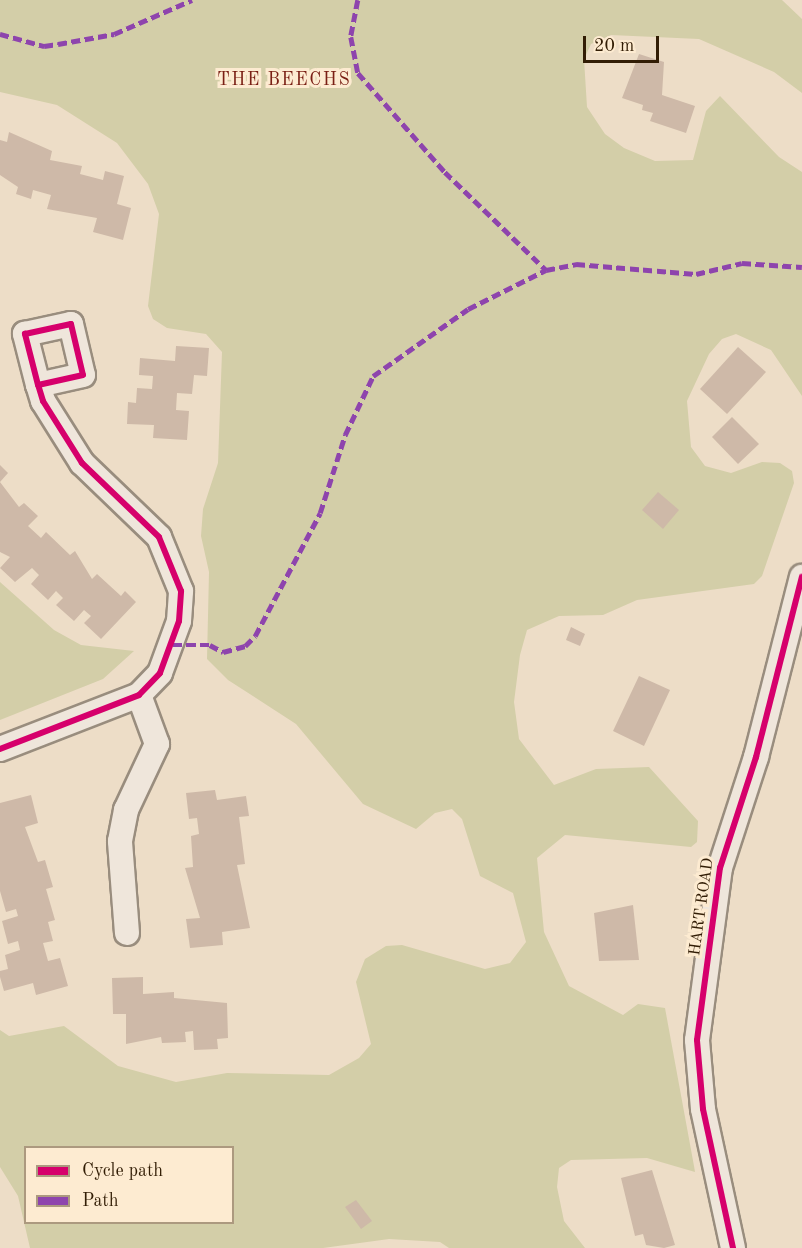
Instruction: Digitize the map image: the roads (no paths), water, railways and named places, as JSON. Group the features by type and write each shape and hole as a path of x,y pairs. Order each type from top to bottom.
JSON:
{"street":[{"path":"0,749 139,695 160,673 173,645 181,591 173,562 135,510 62,438 38,386"},
{"name":"HART ROAD","path":"733,1248 703,1109 697,1041 720,868 756,757 802,577"},
{"path":"127,933 120,841 126,810 157,744 139,695"}],"district":[{"name":"THE BEECHS","path":"284,80"}]}
